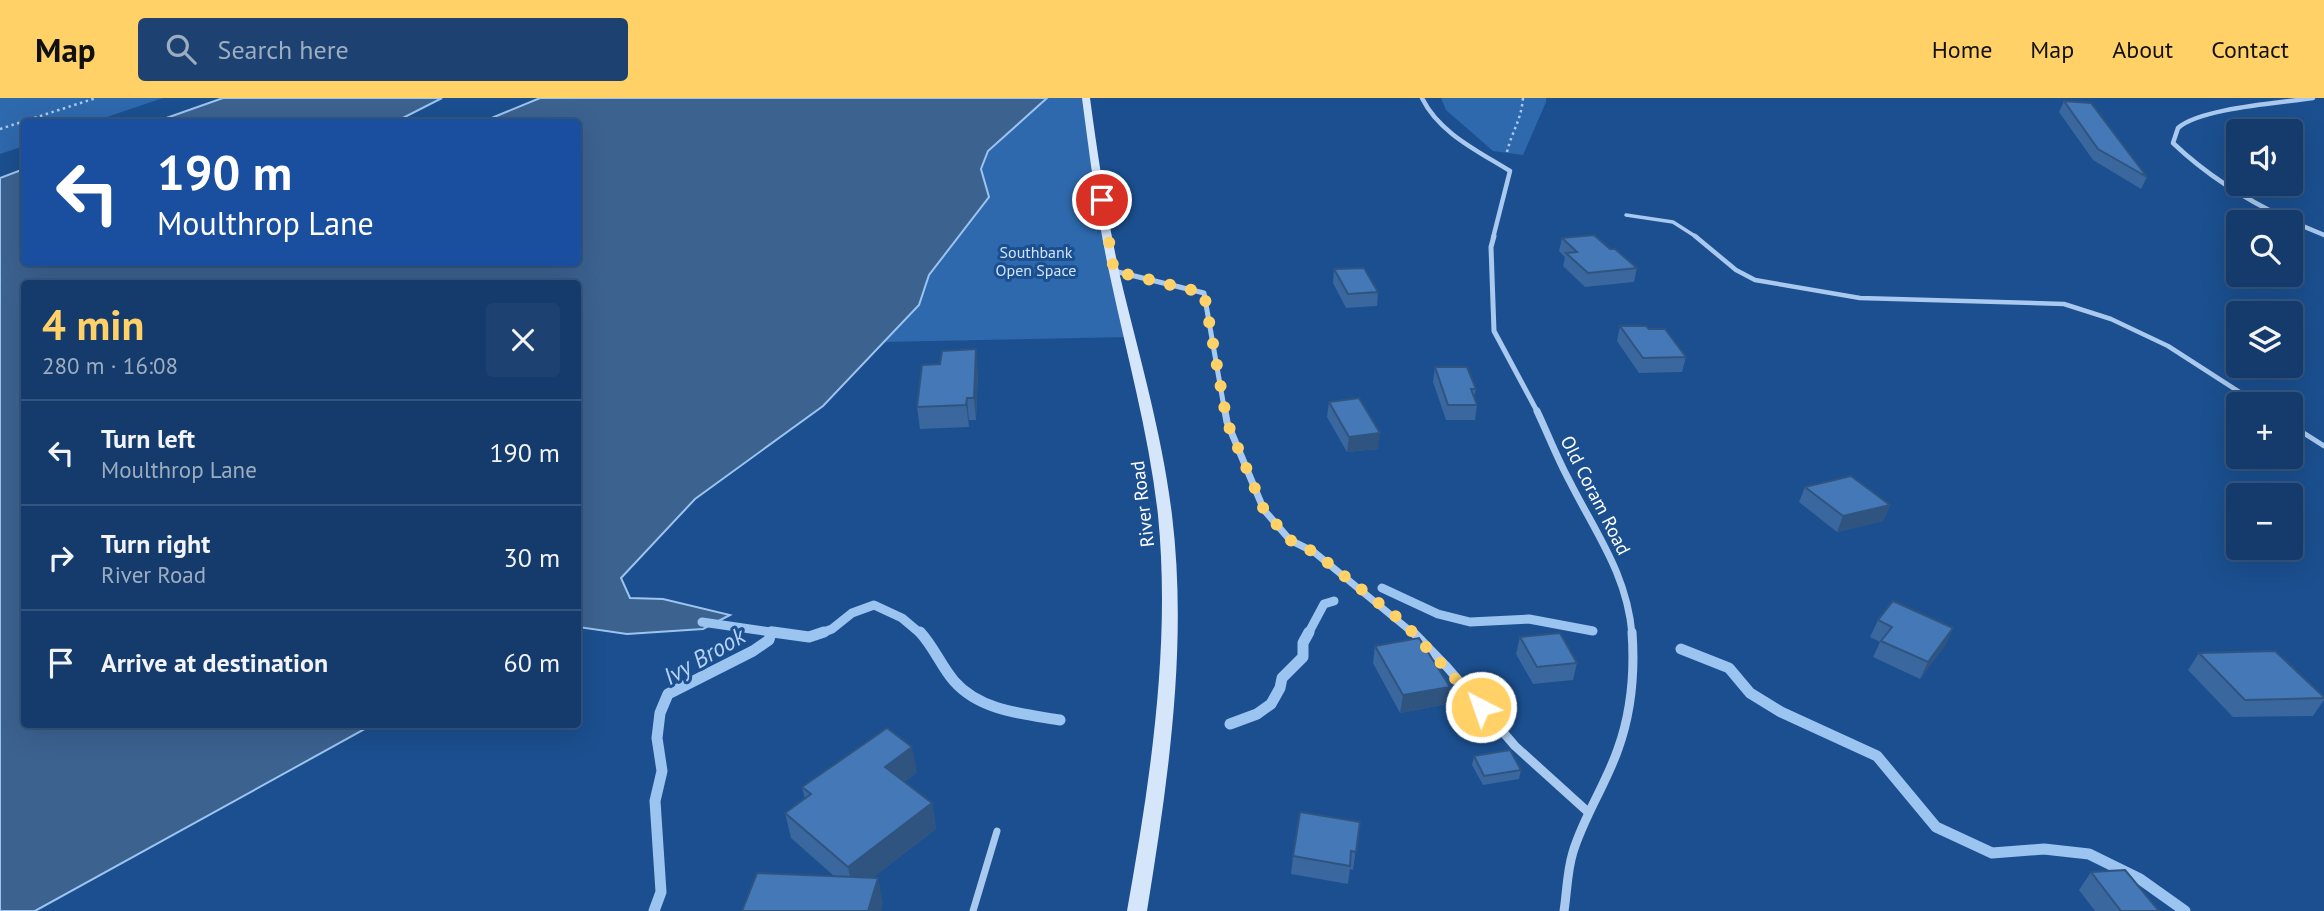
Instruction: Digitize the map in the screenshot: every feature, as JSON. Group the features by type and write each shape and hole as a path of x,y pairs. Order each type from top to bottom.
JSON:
{"main road":[{"name":"River Road","path":"1086,98 1114,271 1158,462 1167,551 1168,653 1163,733 1137,911"}],"street":[{"path":"1422,98 1424,107 1447,130 1510,171"},
{"path":"2313,98 2209,116 2181,124 2174,133 2173,143 2192,163 2273,215 2324,235"},
{"name":"Old Coram Road","path":"1510,171 1491,246 1494,331 1530,393 1568,479 1616,566 1630,612 1634,657 1632,702 1618,750 1588,812 1572,855 1563,899 1564,911"},
{"path":"1114,271 1204,293 1227,422 1264,510 1290,540 1314,552 1404,623 1447,667 1516,746 1588,812"}],"lane":[{"path":"1626,215 1673,222 1709,244 1736,270 1755,280 1860,298 2064,304 2111,319 2168,346 2239,392"},
{"path":"2303,433 2324,446"},
{"path":"973,911 997,831"}],"path":[{"path":"31,119 96,98"},
{"path":"1510,171 1506,148 1521,120 1523,98"},
{"path":"0,129 21,122"}],"green space":[{"path":"0,98 163,98 101,119 21,119 21,147 0,154"},
{"name":"Southbank Open Space","path":"1047,98 1085,98 1129,337 883,342 919,305 929,275 989,198 981,169 988,151"},
{"path":"1441,98 1546,98 1546,102 1523,155 1493,151 1446,110"}],"shaded area":[{"path":"223,98 442,98 401,119 164,119"},
{"path":"540,98 1047,98 988,151 981,169 989,197 929,275 919,305 823,406 695,499 621,578 630,598 663,599 730,615 703,629 627,634 581,627 581,280 21,280 21,728 367,728 35,911 0,911 0,178 21,170 21,266 581,266 581,119 489,119"}],"building":[{"path":"2064,101 2091,103 2147,177 2098,149"},
{"path":"1594,235 1637,268 1588,273 1566,253 1577,252 1562,238"},
{"path":"1364,268 1378,292 1348,294 1334,269"},
{"path":"1620,326 1665,329 1686,357 1643,358"},
{"path":"976,349 974,398 967,398 966,405 917,407 922,365 940,364 942,351"},
{"path":"1435,367 1467,367 1476,389 1471,389 1477,405 1448,405"},
{"path":"1359,398 1380,433 1349,437 1329,402"},
{"path":"1851,476 1890,505 1843,516 1805,487"},
{"path":"1893,601 1953,628 1928,662 1881,641 1892,627 1878,620"},
{"path":"1560,633 1577,663 1537,667 1520,637"},
{"path":"1419,638 1450,687 1403,695 1375,646"},
{"path":"2275,651 2324,698 2245,700 2199,653"},
{"path":"887,728 912,747 885,767 932,803 848,867 785,813 811,794 802,787"},
{"path":"1510,750 1521,770 1484,776 1474,756"},
{"path":"1300,812 1360,822 1356,852 1351,851 1350,866 1293,856"},
{"path":"2125,870 2159,911 2121,911 2091,872"},
{"path":"757,873 878,878 868,911 742,911"}],"waterway":[{"path":"1382,588 1438,614 1470,622 1529,619 1593,631"},
{"path":"1308,634 1324,604 1334,601"},
{"path":"819,634 832,629 852,613 874,605 902,618 921,634"},
{"name":"Ivy Brook","path":"702,622 771,632"},
{"name":"Ivy Brook","path":"654,911 661,892 655,801 662,771 657,738 660,713 668,694 753,651 769,640 771,632"},
{"path":"771,632 785,634"},
{"path":"773,632 809,637 824,632"},
{"path":"920,632 954,681 976,699 1003,710 1060,720"},
{"path":"1230,724 1257,714 1271,704 1282,678 1303,657 1303,643 1309,632"},
{"path":"1681,649 1729,668 1750,693 1781,712 1877,756 1936,827 1992,853 2044,849 2089,854 2140,879 2185,911"}],"route":[{"path":"1102,200 1114,271 1204,293 1227,422 1264,510 1290,540 1314,552 1404,623 1481,707"}]}
